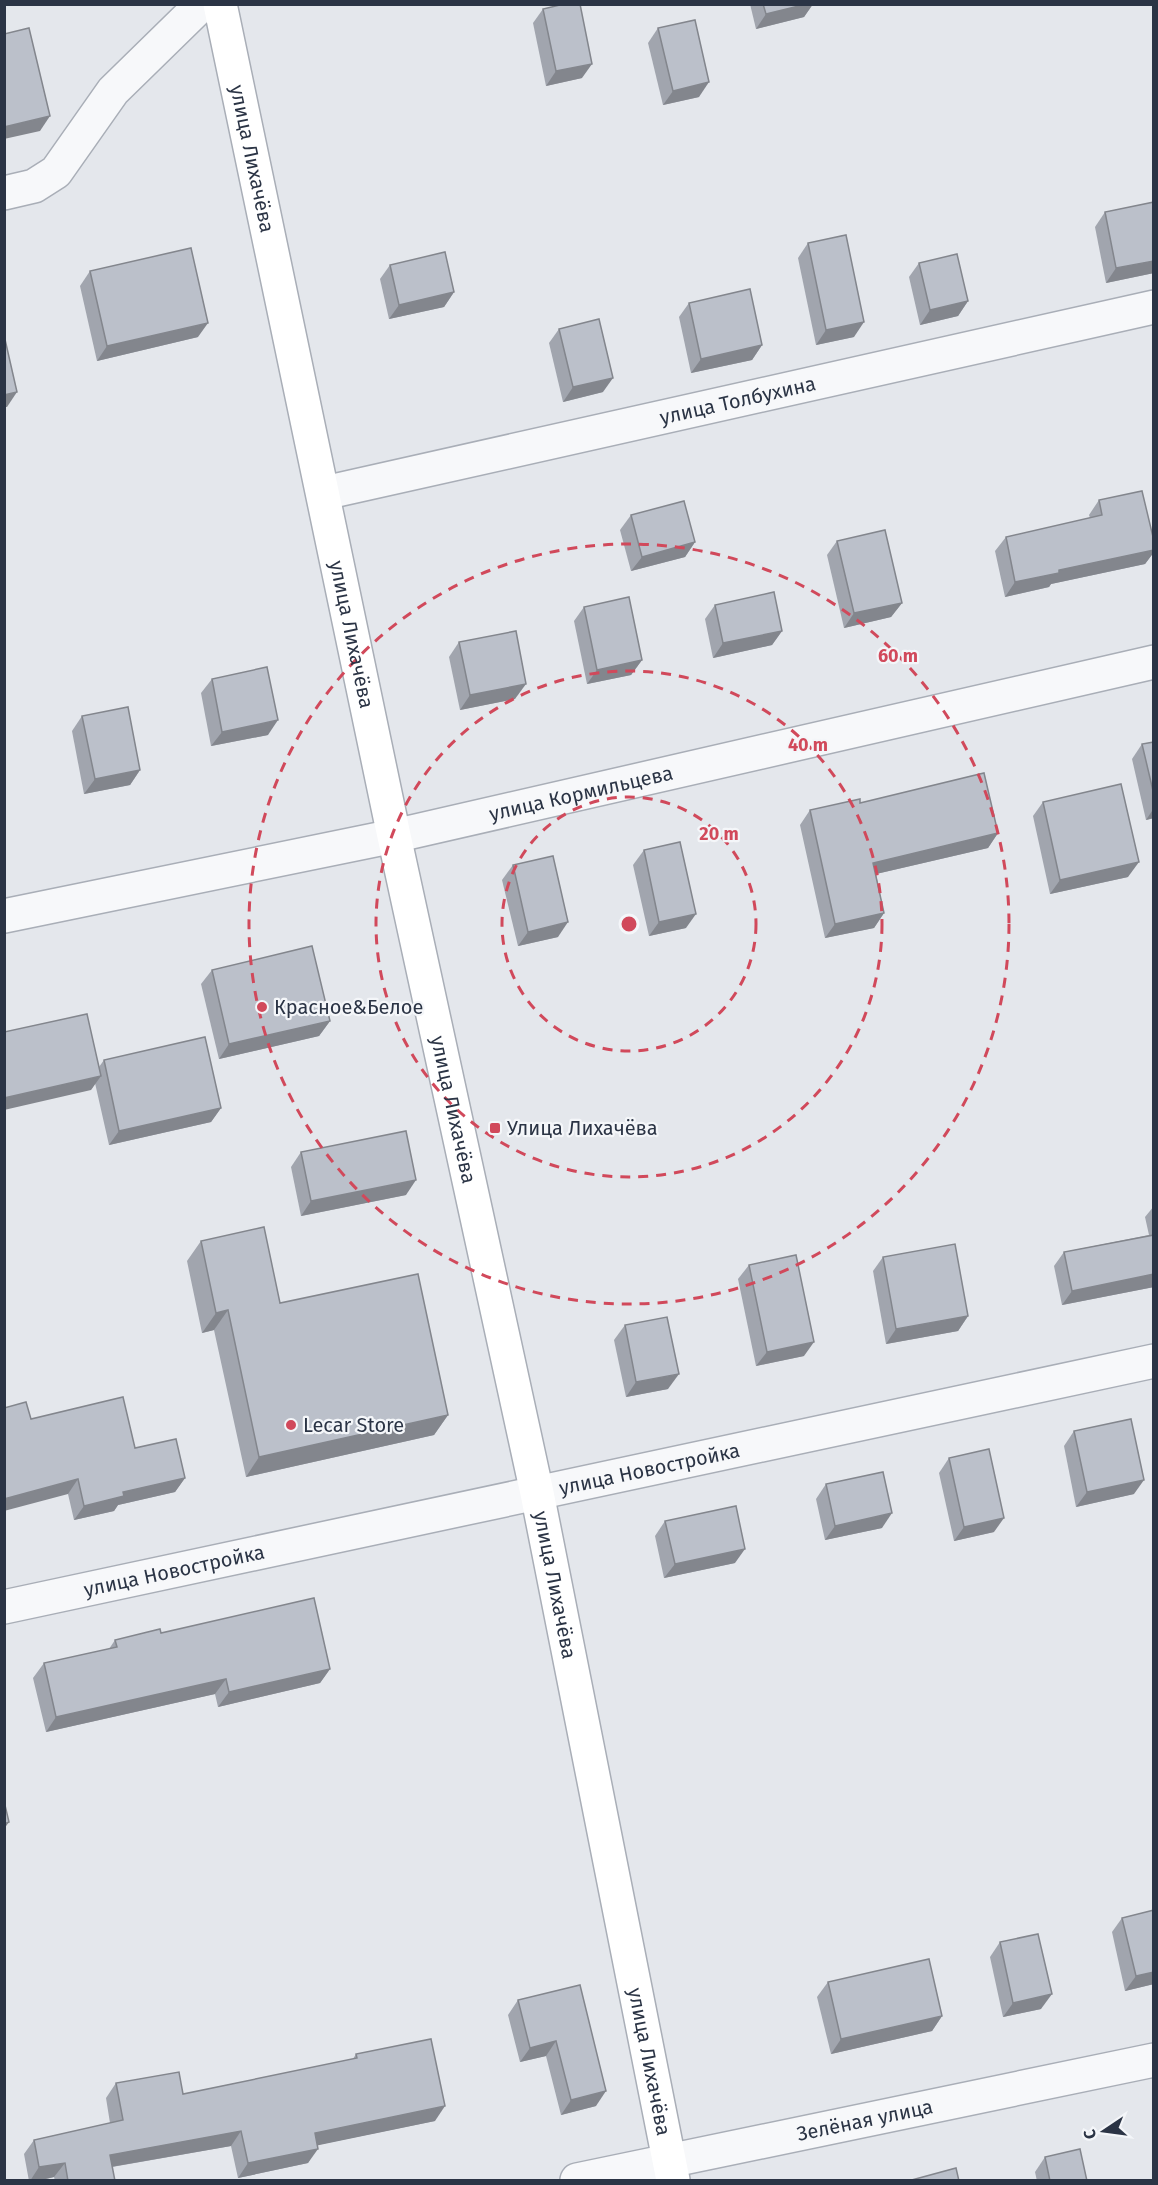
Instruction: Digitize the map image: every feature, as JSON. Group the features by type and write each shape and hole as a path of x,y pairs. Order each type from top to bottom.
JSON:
{"main road":[{"name":"улица Лихачёва","path":"220,4 394,836 537,1493 671,2171"}],"street":[{"path":"4,193 34,186 56,172 113,91 202,4"},
{"name":"улица Толбухина","path":"324,493 1154,307"},
{"name":"улица Кормильцева","path":"4,916 394,836 1154,662"},
{"name":"улица Новостройка","path":"4,1607 1154,1361"},
{"name":"Зелёная улица","path":"577,2181 671,2171 1154,2060"}],"building":[{"path":"564,4 580,4 592,64 556,71 543,9"},
{"path":"763,4 807,4 766,14"},
{"path":"695,20 709,82 673,91 658,28"},
{"path":"29,28 50,116 4,127 4,34"},
{"path":"1154,202 1154,261 1116,268 1105,212"},
{"path":"846,235 864,322 826,330 808,243"},
{"path":"191,248 208,323 107,346 90,271"},
{"path":"445,252 454,292 399,305 390,265"},
{"path":"957,254 968,301 930,310 919,263"},
{"path":"750,289 762,345 701,359 689,303"},
{"path":"599,319 613,378 573,387 559,329"},
{"path":"4,335 17,392 4,395"},
{"path":"1142,491 1154,550 1059,570 1059,573 1015,582 1006,537 1102,515 1099,500"},
{"path":"684,501 695,542 642,557 631,515"},
{"path":"885,530 902,603 854,613 837,541"},
{"path":"774,592 782,631 723,643 715,605"},
{"path":"629,597 642,660 597,670 584,607"},
{"path":"516,631 526,684 470,695 459,642"},
{"path":"267,667 278,720 222,732 212,679"},
{"path":"128,707 140,770 95,779 82,716"},
{"path":"1154,742 1154,795 1142,744"},
{"path":"984,773 998,833 873,863 884,913 835,924 810,810 860,799 860,803"},
{"path":"1121,784 1139,862 1060,880 1043,802"},
{"path":"680,842 696,914 659,922 644,850"},
{"path":"553,856 568,922 528,932 513,865"},
{"path":"312,946 330,1021 229,1044 212,970"},
{"path":"87,1014 101,1076 4,1098 4,1032"},
{"path":"205,1037 221,1108 119,1131 104,1060"},
{"path":"406,1131 416,1180 311,1201 301,1152"},
{"path":"264,1227 280,1303 418,1274 448,1415 259,1457 228,1310 216,1313 201,1241"},
{"path":"1154,1235 1154,1274 1072,1291 1064,1252"},
{"path":"955,1244 968,1316 896,1329 883,1257"},
{"path":"796,1255 814,1342 767,1352 749,1265"},
{"path":"667,1317 679,1374 636,1382 625,1325"},
{"path":"123,1397 135,1448 176,1439 185,1478 123,1492 124,1496 84,1506 78,1479 4,1499 4,1408 26,1402 31,1419"},
{"path":"1131,1419 1144,1480 1087,1492 1074,1431"},
{"path":"989,1449 1004,1518 964,1527 949,1458"},
{"path":"883,1472 892,1513 835,1526 826,1484"},
{"path":"736,1506 745,1549 675,1564 665,1521"},
{"path":"314,1598 330,1669 229,1692 226,1679 56,1717 44,1663 117,1647 115,1640 160,1629 161,1633"},
{"path":"4,1801 9,1822 4,1824"},
{"path":"1154,1910 1154,1972 1136,1976 1122,1918"},
{"path":"1038,1934 1052,1994 1013,2003 1000,1942"},
{"path":"929,1959 942,2016 841,2039 828,1982"},
{"path":"580,1985 606,2091 571,2100 556,2041 530,2048 518,2000"},
{"path":"431,2039 445,2106 315,2133 318,2149 248,2163 241,2131 110,2155 115,2181 68,2181 65,2163 39,2167 34,2140 123,2120 116,2083 179,2072 183,2094 357,2058 356,2054"},
{"path":"1080,2149 1087,2181 1050,2181 1045,2157"},
{"path":"956,2168 959,2181 908,2181"}],"place":[{"name":"Красное&Белое","path":"262,1007"},
{"name":"Улица Лихачёва","path":"495,1128"},
{"name":"Lecar Store","path":"291,1425"}]}
